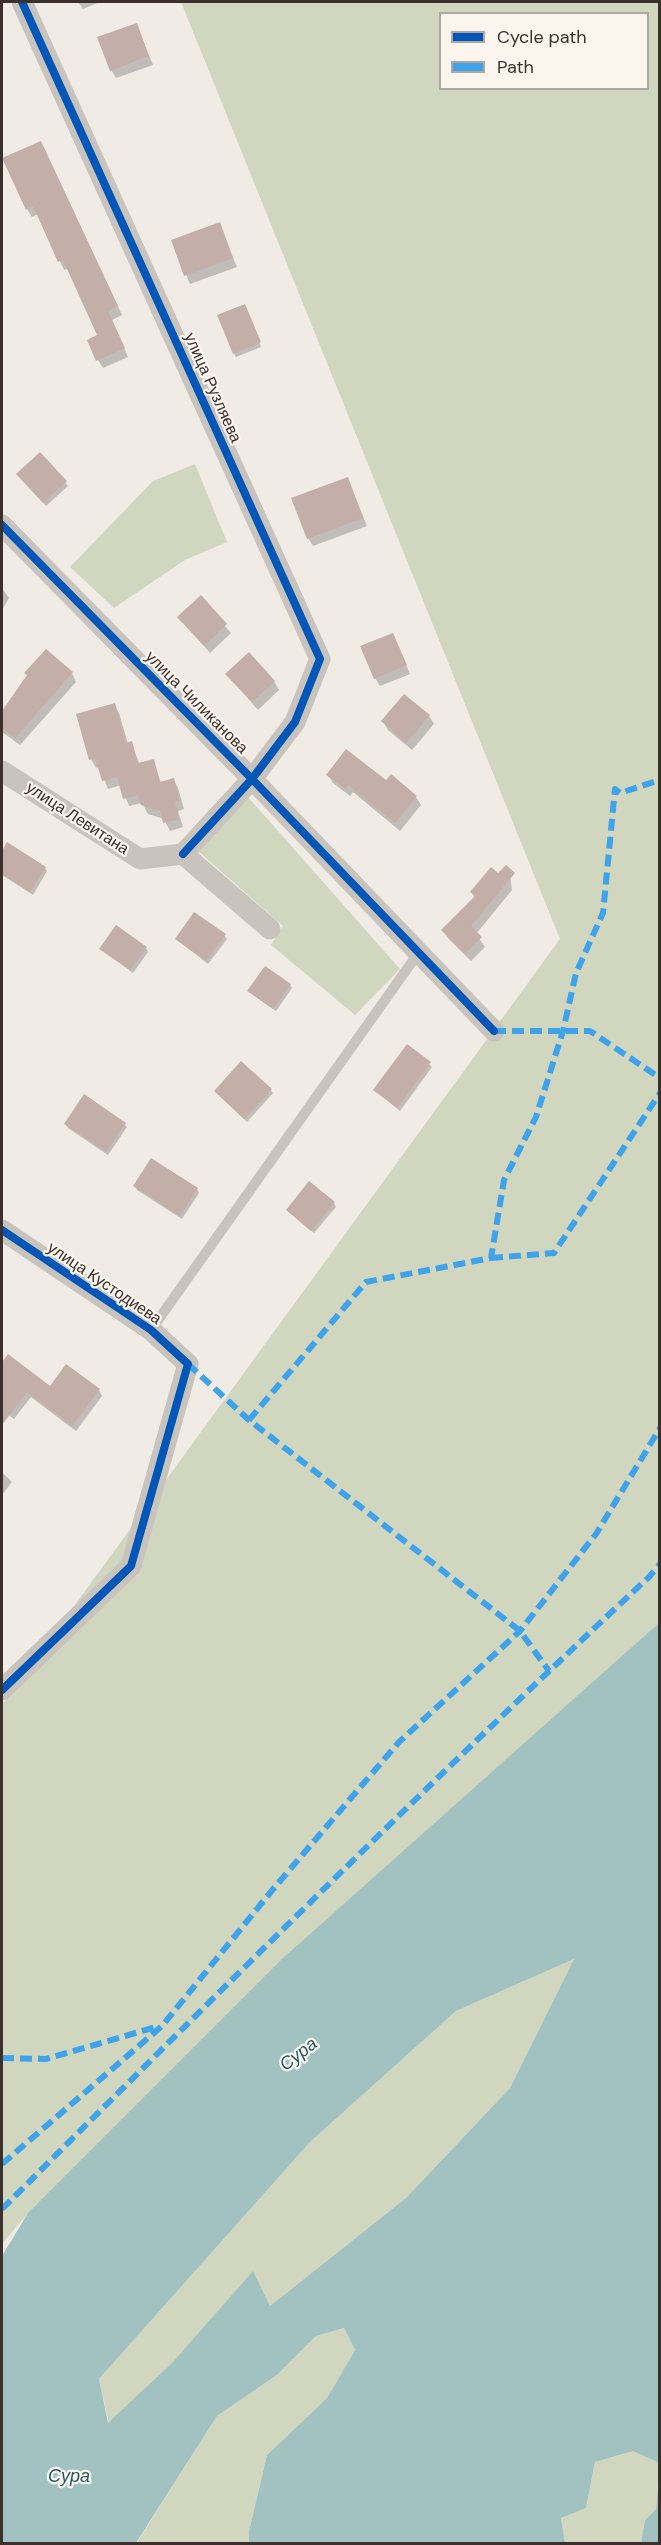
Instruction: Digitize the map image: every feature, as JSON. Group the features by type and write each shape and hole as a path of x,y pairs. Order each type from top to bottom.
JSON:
{"street":[{"name":"улица Рузляева","path":"22,2 320,659 294,722 252,779 183,854"},
{"name":"улица Чиликанова","path":"2,525 252,779 495,1031"},
{"name":"улица Левитана","path":"2,771 140,859 183,854"},
{"path":"183,854 270,929"},
{"name":"улица Кустодиева","path":"2,1230 152,1330 188,1364 131,1566 2,1690"}],"lane":[{"path":"152,1330 419,952"}],"green space":[{"path":"181,2 659,2 659,1623 28,2213 2,2244 2,1705 560,939"},
{"path":"195,464 227,542 185,560 114,608 70,567 153,481"},
{"path":"248,797 400,969 355,1015 271,945 283,926 198,851"},
{"path":"574,1959 510,2088 406,2198 270,2306 253,2272 172,2363 109,2424 99,2379 310,2142 456,2011"},
{"path":"344,2328 355,2350 327,2398 267,2455 249,2531 249,2543 136,2544 217,2416 277,2375 316,2336"},
{"path":"633,2451 659,2463 656,2509 645,2520 641,2543 565,2543 561,2518 586,2508 595,2462"}],"water":[{"name":"Сура","path":"659,1623 659,2463 633,2451 595,2462 586,2508 561,2518 565,2543 249,2543 249,2531 267,2455 327,2398 355,2350 344,2328 316,2336 277,2375 217,2416 136,2543 2,2543 2,2256 28,2213 282,1959","holes":["574,1959 510,2088 406,2198 270,2306 253,2271 172,2363 108,2423 99,2379 310,2142 456,2011"]},
{"path":"659,2475 659,2543 641,2543 645,2520 656,2509"}],"building":[{"path":"137,23 149,56 110,71 97,37"},
{"path":"41,141 118,306 108,311 125,348 96,361 87,340 97,335 63,260 58,262 33,206 26,210 2,158"},
{"path":"220,222 233,258 184,276 171,240"},
{"path":"245,304 261,342 233,354 217,315"},
{"path":"40,452 67,481 43,503 16,474"},
{"path":"348,477 363,518 307,539 291,498"},
{"path":"201,595 227,624 204,646 177,617"},
{"path":"393,633 407,665 374,679 360,646"},
{"path":"46,649 73,672 15,738 2,728 2,711 27,675 24,673"},
{"path":"249,652 275,681 252,702 225,674"},
{"path":"404,694 430,715 406,743 381,721"},
{"path":"115,703 126,743 132,741 138,763 154,759 160,782 174,778 180,801 175,802 179,819 163,823 160,811 141,805 138,795 123,799 117,777 102,781 95,758 89,760 76,714"},
{"path":"346,749 386,780 391,774 417,796 395,823 348,785 345,789 326,775"},
{"path":"7,842 46,867 30,892 2,874 2,851"},
{"path":"506,865 515,873 471,926 482,937 465,954 441,930 475,896 470,892 491,867 498,873"},
{"path":"194,912 226,934 206,961 175,939"},
{"path":"116,925 147,947 130,970 99,949"},
{"path":"265,966 291,984 273,1009 247,991"},
{"path":"407,1044 431,1062 397,1108 373,1090"},
{"path":"241,1061 272,1089 244,1119 214,1091"},
{"path":"84,1094 126,1123 106,1152 64,1124"},
{"path":"151,1158 198,1188 180,1216 133,1186"},
{"path":"309,1181 335,1202 311,1231 286,1210"},
{"path":"8,1354 50,1386 66,1364 100,1389 72,1426 27,1392 2,1425 2,1362"}],"marked path":[{"path":"249,1420 366,1282 491,1258 504,1180 536,1117 563,1031 576,973 603,913 615,789 620,793 660,780"},
{"path":"494,1031 590,1031 660,1078"},
{"path":"491,1258 554,1253 660,1093"},
{"path":"188,1364 249,1420 520,1631 549,1671"},
{"path":"2,2164 162,2026 274,1888 399,1742 520,1631 596,1534 660,1428"},
{"path":"2,2209 322,1890 660,1564"},
{"path":"2,2058 46,2059 156,2027"}],"cycle path":[{"path":"22,2 320,659 295,722 252,779 183,854"},
{"path":"2,525 252,779 494,1031"},
{"path":"2,1230 151,1330 188,1364 131,1566 2,1690"}]}
